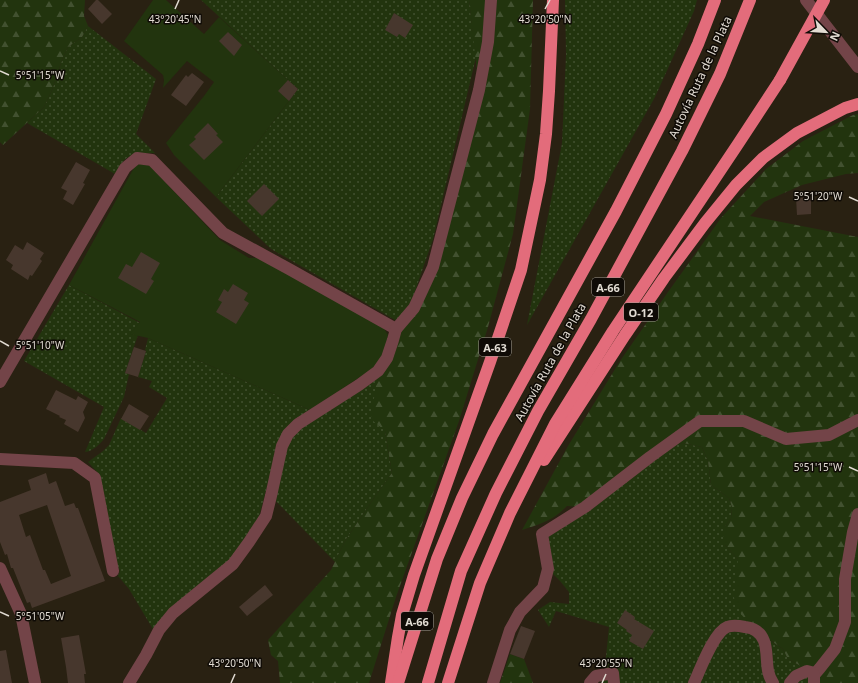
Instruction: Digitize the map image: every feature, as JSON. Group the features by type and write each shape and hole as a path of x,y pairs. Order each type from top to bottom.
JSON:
{"highway":[{"name":"A-63","path":"392,683 402,615 414,575 490,362 521,270 540,180 545,142 553,0"},
{"name":"Autovía Ruta de la Plata","path":"398,683 437,560 462,498 492,434 616,211 666,114 698,44 715,0"},
{"name":"Autovía Ruta de la Plata","path":"428,683 461,571 496,493 538,411 591,319 682,151 720,74 750,0"},
{"path":"448,683 480,584 510,513 554,424 617,325 780,80 824,0"},
{"name":"O-12","path":"510,513 625,335 664,278 705,223 736,185 763,158 797,133 846,108 858,104"}],"street":[{"path":"129,683 159,630 173,613 233,564 266,516 282,446 288,434 298,424 378,371 388,358 396,329 414,308 433,267 479,90 488,42 491,0"},
{"path":"806,0 858,67"},
{"path":"0,382 125,168 137,158 152,160 223,233 396,329"},
{"path":"493,683 510,630 520,612 543,588 548,569 542,534 586,507 650,457 700,421 744,421 786,439 829,435 858,420"},
{"path":"0,459 74,463 95,478 113,571"},
{"path":"814,679 820,668 835,649 845,622 845,579 853,532 858,514"},
{"path":"0,568 21,614 36,683"},
{"path":"694,683 709,649 721,632 732,626 754,629 760,634 765,642 769,677 773,683"},
{"path":"790,683 796,676 807,671 811,672 814,679"},
{"path":"590,683 596,676 613,673 614,683"}],"green space":[{"path":"0,0 85,0 84,16 88,26 82,37 68,47 44,107 3,145 0,142"},
{"path":"153,0 166,0 204,34 219,17 298,89 216,197 174,155 166,143 214,82 187,61 163,88 163,75 124,41"},
{"path":"201,0 469,0 476,57 433,239 411,303 397,321 271,249 216,197 298,89"},
{"path":"469,0 533,0 530,109 513,234 488,327 459,421 396,597 369,683 280,683 278,661 271,655 268,640 331,570 345,541 392,473 385,431 371,419 378,371 433,267 479,90"},
{"path":"565,0 697,0 694,11 655,97 527,325 562,143 566,55"},
{"path":"88,26 156,79 136,134 155,153 139,154 127,157 115,174 27,123 44,107 68,47 82,37"},
{"path":"858,114 858,173 846,174 802,185 764,202 750,216 858,237 858,683 815,683 807,671 788,659 783,649 754,629 741,614 734,598 738,559 725,545 723,535 725,526 731,519 732,507 729,498 711,485 708,461 702,447 683,443 667,445 585,507 567,506 551,519 522,530 568,446 620,361 721,218 766,169 803,141 853,115"},
{"path":"141,163 150,166 220,240 249,258 262,258 383,327 388,335 385,351 380,362 369,371 310,410 148,338 130,334 140,322 69,285 135,166"},
{"path":"69,285 140,323 131,334 138,335 125,373 129,374 124,397 104,439 93,449 85,452 104,407 24,361"},
{"path":"148,338 310,410 283,434 257,524 229,562 154,631 129,589 118,576 120,571 117,564 98,473 88,462 109,445 121,418 146,433 167,398 149,387 152,381 138,377 146,351"},
{"path":"378,371 385,431 392,473 345,541 335,562 271,496 288,434"},
{"path":"683,443 702,447 708,461 711,485 729,498 732,507 731,519 725,526 725,545 738,559 760,634 783,649 788,659 807,671 815,683 602,683 609,627 556,611 549,627 538,610 550,602 569,604 569,592 548,569 542,534 667,445"},
{"path":"510,654 524,659 533,683 500,683"}],"building":[{"path":"96,0 98,0 112,14 102,24 88,9"},
{"path":"394,13 413,25 405,38 399,34 397,37 385,30"},
{"path":"228,32 242,45 234,56 219,41"},
{"path":"192,73 204,82 186,106 171,95 186,75 188,77"},
{"path":"288,80 298,89 289,101 278,91"},
{"path":"208,123 223,142 204,160 189,145 196,139 194,137"},
{"path":"76,162 90,170 83,183 85,184 73,205 63,199 67,191 61,188"},
{"path":"264,184 279,199 262,216 247,201"},
{"path":"811,197 811,214 797,215 796,198"},
{"path":"27,242 44,253 40,259 42,261 32,276 30,275 28,280 11,269 13,265 6,260 15,245 23,250"},
{"path":"141,252 160,263 151,279 154,281 146,294 118,278 126,264 132,267"},
{"path":"233,284 248,293 244,300 249,303 236,324 216,312 222,302 218,300 224,289 228,292"},
{"path":"134,347 146,351 138,377 125,373"},
{"path":"56,390 76,400 78,396 88,402 83,412 85,418 78,432 64,424 66,420 46,409"},
{"path":"129,404 149,416 140,430 121,419"},
{"path":"46,473 49,484 56,481 65,506 74,503 76,508 78,508 105,581 32,608 30,602 27,603 13,568 11,568 7,554 5,555 0,542 0,502 31,490 28,480","holes":["47,505 71,576 51,584 45,570 43,570 30,535 26,537 19,515"]},
{"path":"265,585 273,595 247,616 239,607"},
{"path":"625,610 635,617 634,619 654,631 643,649 629,641 632,635 617,623"},
{"path":"521,626 535,631 524,659 510,654"},
{"path":"79,635 86,674 84,674 85,683 68,683 61,638"},
{"path":"6,650 12,683 0,683 0,651"}]}
